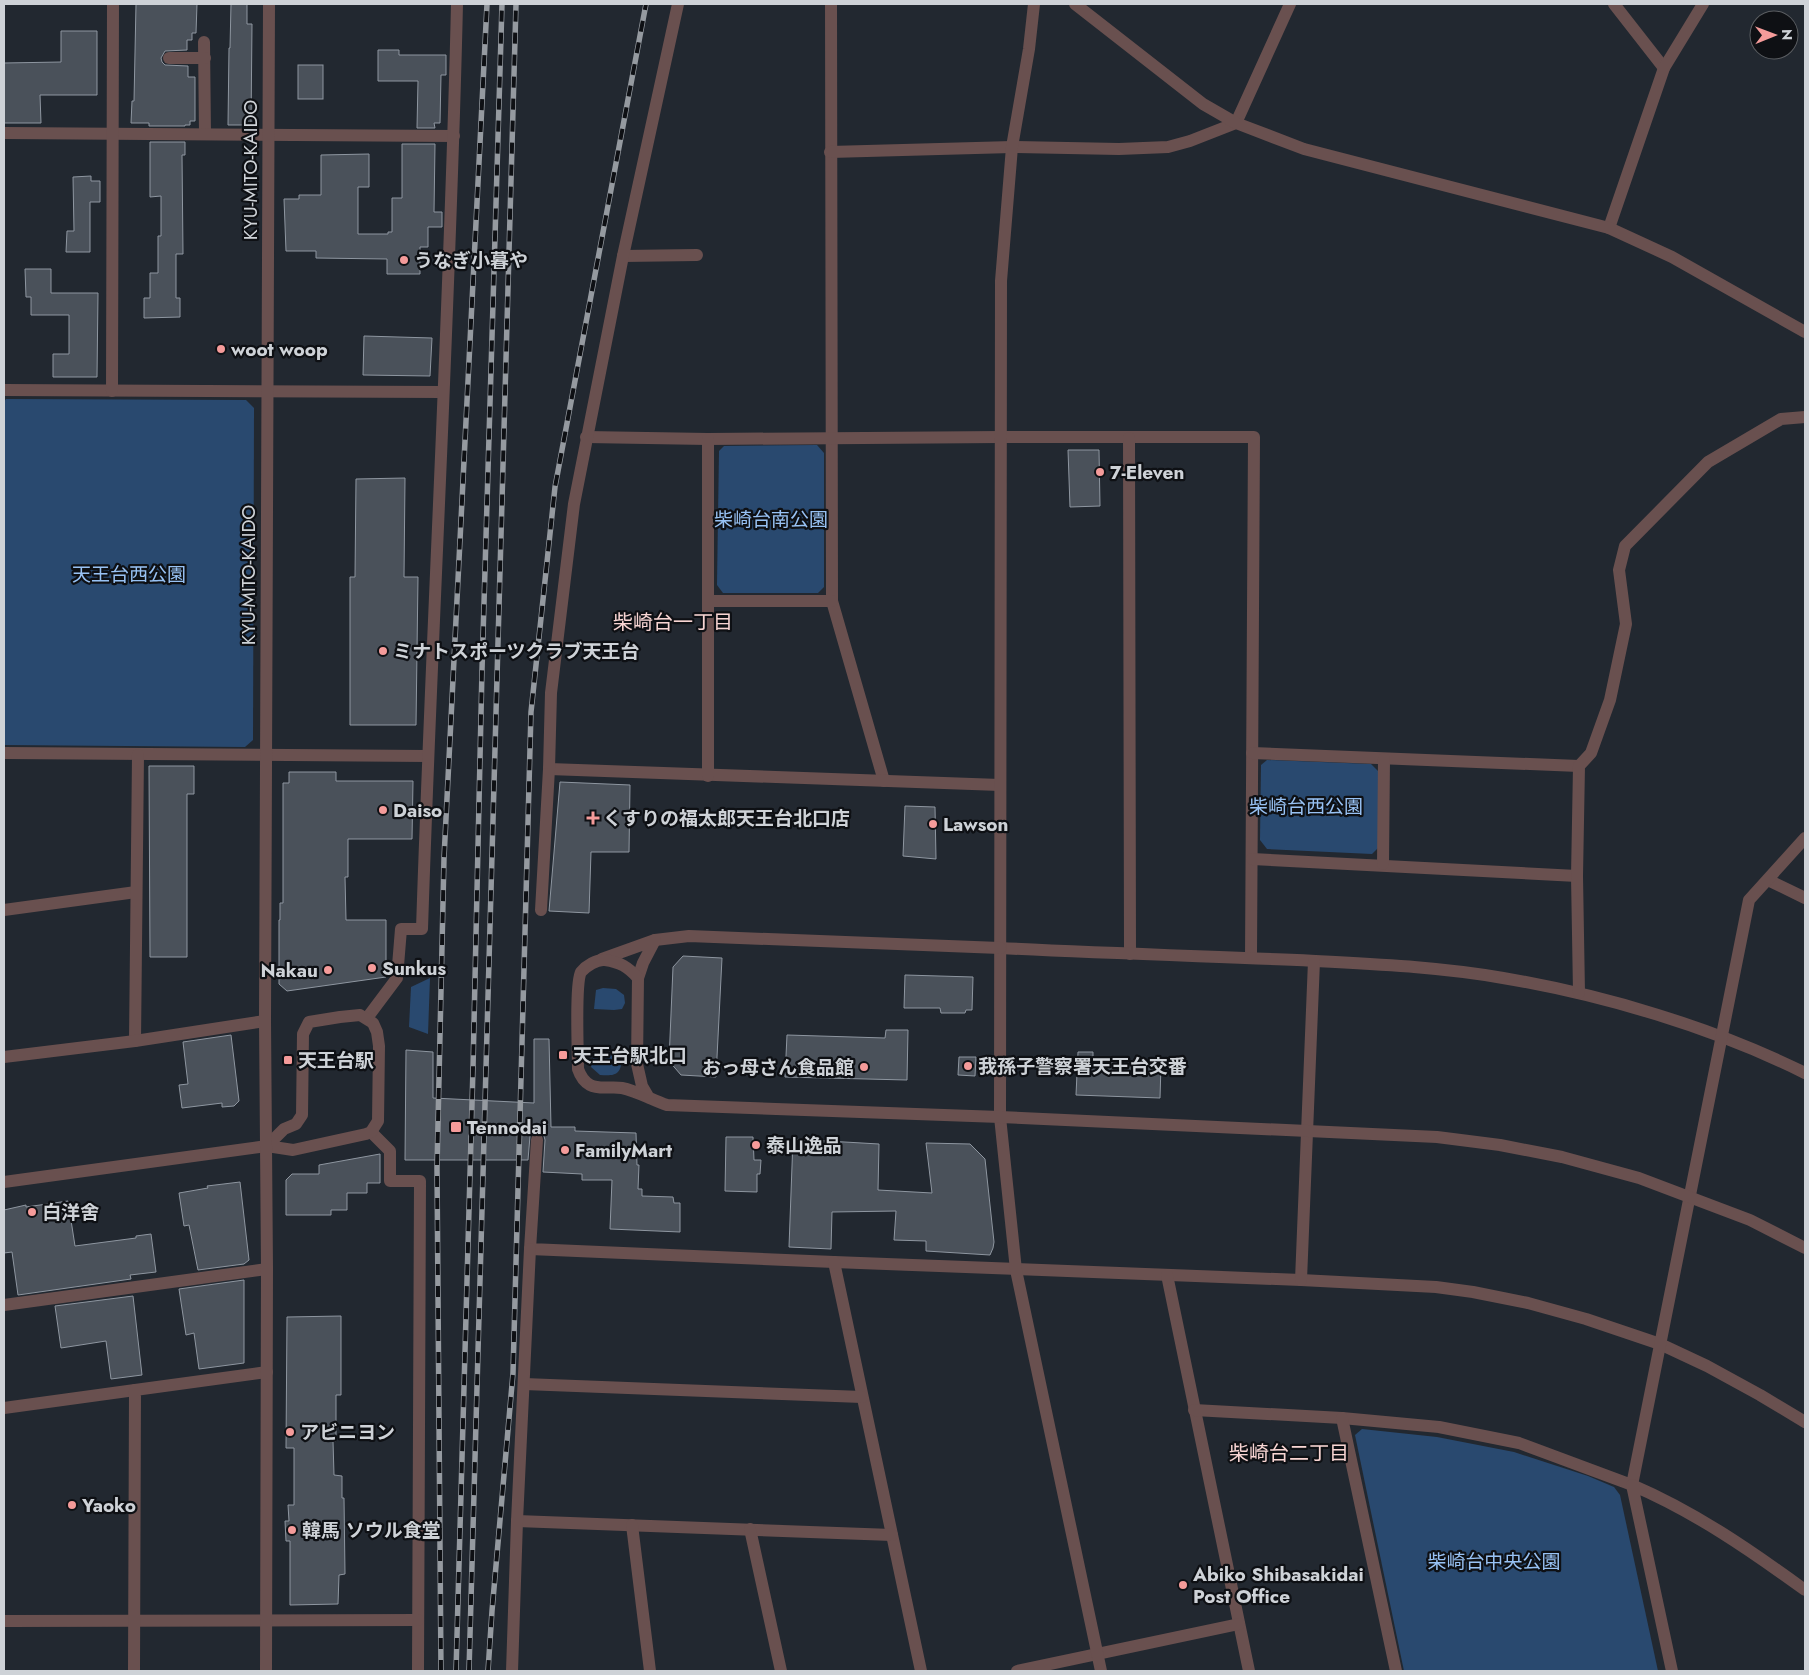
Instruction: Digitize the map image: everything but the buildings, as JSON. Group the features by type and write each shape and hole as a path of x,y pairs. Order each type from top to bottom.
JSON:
{"street":[{"path":"112,391 113,4"},
{"name":"KYU-MITO-KAIDO","path":"266,1671 267,1146 265,1021 269,4"},
{"path":"366,1018 397,978 401,929 422,929 454,136 457,4"},
{"path":"541,910 549,769 551,693 574,504 623,256 678,4"},
{"path":"832,4 830,152 832,601 884,781"},
{"path":"1034,4 1029,49 1012,147 1001,281 1000,1117 1016,1270 1101,1671"},
{"path":"1075,4 1203,104 1236,123 1304,149 1609,228 1672,257 1805,332"},
{"path":"830,152 1012,147 1119,149 1168,147 1207,135 1219,128 1236,123 1290,4"},
{"path":"1614,4 1664,68"},
{"path":"1609,228 1664,68 1703,4"},
{"path":"204,42 205,134"},
{"path":"169,58 205,58"},
{"path":"4,133 454,136"},
{"path":"623,256 697,254"},
{"path":"4,390 443,392"},
{"path":"1579,993 1577,876 1579,766 1591,753 1610,700 1626,624 1619,570 1625,546 1708,462 1781,418 1805,417"},
{"path":"586,438 1254,437 1252,958"},
{"path":"1129,438 1130,954"},
{"path":"708,439 708,776"},
{"path":"708,601 832,601"},
{"path":"4,753 428,756"},
{"path":"1252,753 1579,766"},
{"path":"135,1041 138,755"},
{"path":"1383,864 1384,759"},
{"path":"549,769 1000,785"},
{"path":"1672,1671 1632,1485 1749,900 1805,838"},
{"path":"1252,859 1383,864 1577,876"},
{"path":"1768,880 1805,898"},
{"path":"4,910 136,892"},
{"path":"1805,1073 1785,1063 1679,1022 1579,993 1502,978 1408,966 688,936 656,940 602,959 589,965 581,973 578,986 578,1069 581,1077 590,1085 622,1088 666,1105 1000,1117 1437,1137 1500,1145 1562,1157 1639,1178 1750,1220 1805,1248"},
{"path":"649,1098 642,1086 637,1064 638,978 643,963 656,940"},
{"path":"602,959 617,962 629,968 638,978"},
{"path":"1301,1280 1314,961"},
{"path":"4,1182 267,1146 293,1150 358,1137 371,1132 378,1121 380,1046 373,1023 360,1015 309,1022 302,1034 302,1115 296,1124 284,1129 267,1146"},
{"path":"4,1058 135,1041 265,1021"},
{"path":"622,1088 629,1083 637,1064"},
{"path":"371,1132 390,1151 390,1181 420,1181 418,1671"},
{"path":"512,1671 517,1521 537,1140"},
{"path":"530,1249 1301,1280 1436,1287 1473,1292 1586,1319 1660,1344 1716,1371 1805,1422"},
{"path":"834,1262 921,1671"},
{"path":"4,1305 267,1269"},
{"path":"1167,1275 1249,1671"},
{"path":"4,1408 267,1372"},
{"path":"524,1384 862,1397"},
{"path":"134,1671 135,1390"},
{"path":"1194,1410 1342,1418 1439,1427 1519,1443 1662,1498 1719,1530 1805,1590"},
{"path":"1342,1418 1396,1671"},
{"path":"517,1521 892,1535"},
{"path":"632,1525 650,1671"},
{"path":"750,1529 781,1671"},
{"path":"4,1621 266,1622 418,1620"},
{"path":"1017,1671 1239,1624"}],"green space":[{"name":"天王台西公園","path":"6,399 246,400 254,408 253,740 245,747 4,745 4,402"},
{"name":"柴崎台南公園","path":"817,445 824,453 824,587 818,593 723,593 717,585 719,451 724,446"},
{"name":"柴崎台西公園","path":"1267,760 1371,764 1379,772 1378,848 1372,854 1267,849 1260,840 1261,765"},
{"path":"430,978 428,1034 409,1027 411,987"},
{"path":"603,988 616,989 624,995 625,1003 622,1009 594,1009 596,990"},
{"path":"614,1053 622,1057 617,1073 600,1075 591,1067 594,1054"},
{"name":"柴崎台中央公園","path":"1362,1429 1437,1437 1514,1452 1588,1476 1614,1487 1620,1495 1658,1671 1404,1671 1355,1435"}],"railway":[{"path":"441,1671 437,1168 444,858 487,4"},
{"path":"456,1671 482,670 502,4"},
{"path":"469,1671 516,4"},
{"path":"488,1671 513,1373 531,712 555,487 646,4"}],"place":[{"name":"うなぎ小暮や","path":"404,260"},
{"name":"woot woop","path":"221,349"},
{"name":"7-Eleven","path":"1100,472"},
{"name":"ミナトスポーツクラブ天王台","path":"383,651"},
{"name":"Daiso","path":"383,810"},
{"name":"くすりの福太郎天王台北口店","path":"593,818"},
{"name":"Lawson","path":"933,824"},
{"name":"Sunkus","path":"372,968"},
{"name":"Nakau","path":"328,970"},
{"name":"天王台駅北口","path":"563,1055"},
{"name":"天王台駅","path":"288,1060"},
{"name":"我孫子警察署天王台交番","path":"968,1066"},
{"name":"おっ母さん食品館","path":"864,1067"},
{"name":"Tennodai","path":"456,1127"},
{"name":"泰山逸品","path":"756,1145"},
{"name":"FamilyMart","path":"565,1150"},
{"name":"白洋舍","path":"32,1212"},
{"name":"アビニヨン","path":"290,1432"},
{"name":"Yaoko","path":"72,1505"},
{"name":"韓馬 ソウル食堂","path":"292,1530"},
{"name":"Abiko Shibasakidai Post Office","path":"1183,1585"}],"district":[{"name":"柴崎台一丁目","path":"673,622"},
{"name":"柴崎台二丁目","path":"1289,1453"}]}
